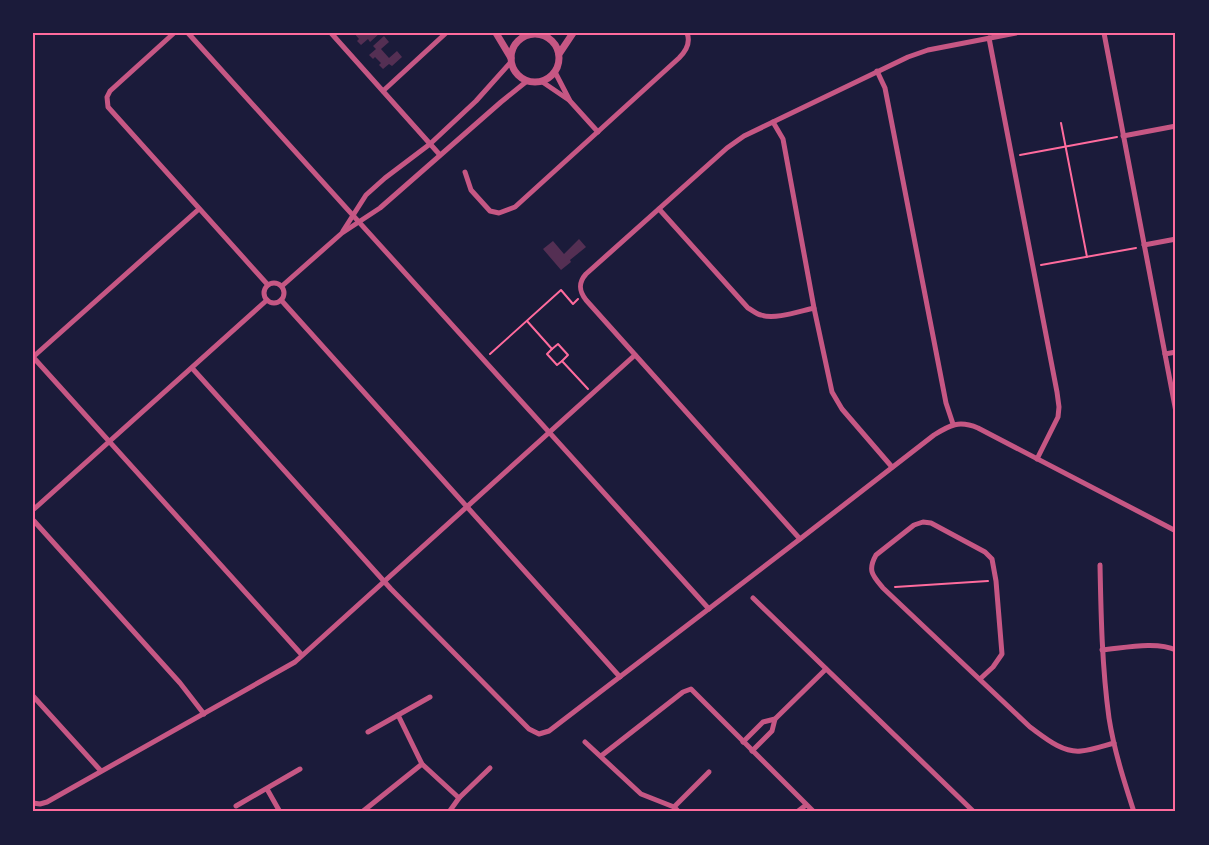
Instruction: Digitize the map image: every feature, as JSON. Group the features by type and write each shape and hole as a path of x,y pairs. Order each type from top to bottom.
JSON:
{"street":[{"path":"174,33 112,89 108,94 109,109 268,285"},
{"path":"188,33 708,609"},
{"path":"331,33 440,155"},
{"path":"383,91 447,33"},
{"path":"496,33 516,74 527,81 534,82 542,81 555,72 559,54 573,33"},
{"path":"465,172 471,190 487,209 496,213 509,211 682,55 689,42 687,33"},
{"path":"800,539 582,295 581,282 586,274 736,141 751,132 908,57 928,50 1016,33"},
{"path":"1104,33 1176,412"},
{"path":"342,232 366,195 430,144 476,101 511,60 512,50 522,38 539,34 553,42 559,54"},
{"path":"989,38 1059,407 1057,420 1037,459"},
{"path":"878,71 885,88 946,403 953,424"},
{"path":"555,72 570,100 598,132"},
{"path":"282,286 342,232 380,208 527,81"},
{"path":"542,81 570,100"},
{"path":"773,122 783,140 814,308 835,398 892,467"},
{"path":"1123,136 1176,126"},
{"path":"199,209 33,357 302,655"},
{"path":"659,209 748,308 761,315 772,316 814,308"},
{"path":"1144,246 1176,239"},
{"path":"278,283 282,286 285,291 281,300 274,303 267,300 264,295 268,285 278,283"},
{"path":"204,714 180,683 34,522 36,517 33,509 267,300"},
{"path":"281,300 620,677"},
{"path":"1165,354 1176,352"},
{"path":"33,803 47,802 295,662 635,355"},
{"path":"192,368 404,603 535,733 549,732 892,467 934,435 953,424 973,426 1176,531"},
{"path":"980,679 993,667 1002,654 992,558 930,523 923,522 915,525 876,555 871,565 875,579 1030,727 1060,747 1070,750 1080,751 1114,743"},
{"path":"1100,565 1102,650 1107,702 1114,743 1134,812"},
{"path":"753,598 974,812"},
{"path":"1102,650 1157,645 1169,646 1176,650"},
{"path":"743,742 763,722 775,719 826,669"},
{"path":"601,756 688,690 693,690 814,812"},
{"path":"33,696 101,771"},
{"path":"368,732 430,697"},
{"path":"398,716 422,764 459,798"},
{"path":"752,751 772,731 775,719"},
{"path":"585,742 641,794 676,810 709,772"},
{"path":"362,812 422,764"},
{"path":"449,812 459,798 490,768"},
{"path":"236,806 300,769"},
{"path":"267,789 280,812"},
{"path":"797,812 806,805"}],"path":[{"path":"1061,123 1087,257"},
{"path":"1011,157 1123,136"},
{"path":"1032,266 1144,246"},
{"path":"484,359 561,290 573,303 582,295"},
{"path":"527,321 552,349"},
{"path":"558,344 568,355 557,365 547,354 552,349 558,344"},
{"path":"562,361 592,394"},
{"path":"884,588 996,581"}],"building":[{"path":"354,33 380,33 370,42 368,39 361,45"},
{"path":"384,36 389,42 381,49 389,58 397,51 402,57 392,66 389,64 383,69 375,57 373,59 369,55 376,49 373,46"},
{"path":"579,239 586,247 561,270 543,249 553,241 564,254"}]}
